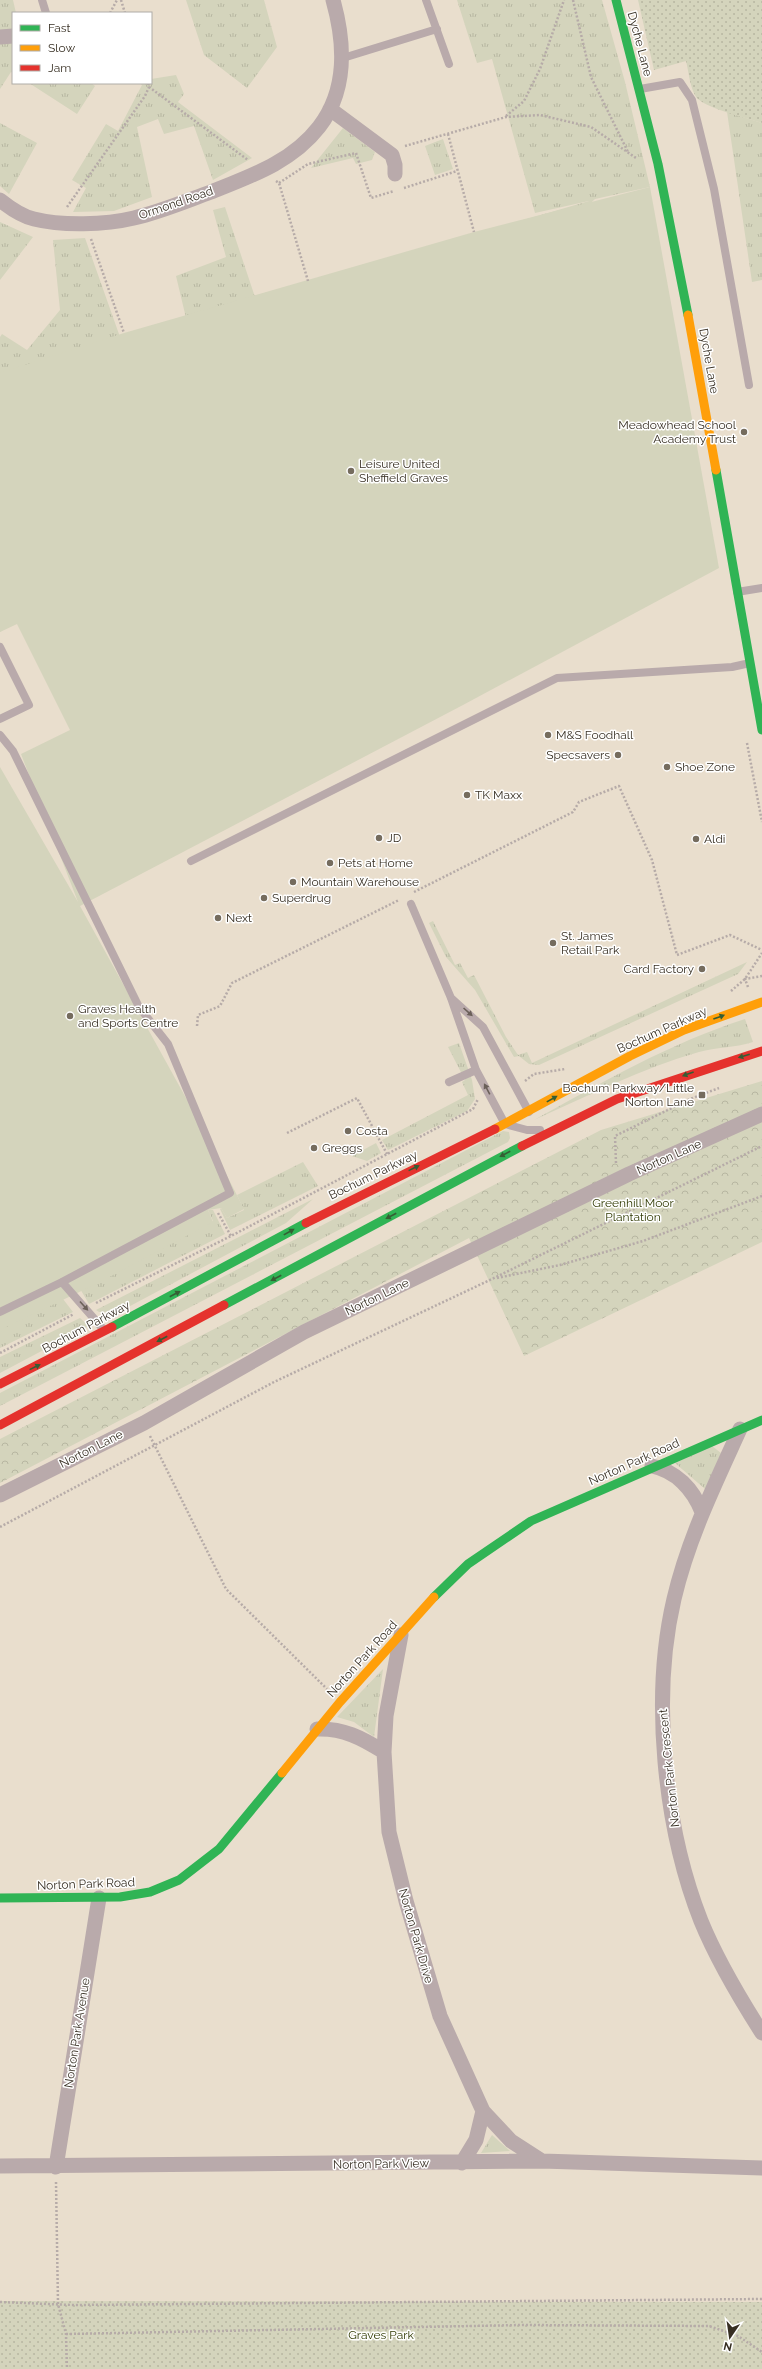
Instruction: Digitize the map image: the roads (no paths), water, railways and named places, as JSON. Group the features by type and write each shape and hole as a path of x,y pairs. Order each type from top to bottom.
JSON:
{"main road":[{"name":"Dyche Lane","path":"616,0 658,164 696,357 736,592 762,730"},
{"name":"Bochum Parkway","path":"0,1384 105,1331 329,1210 529,1112 630,1056 677,1034 762,1002"},
{"path":"0,1425 552,1130 617,1099 762,1051"},
{"name":"Norton Park Road","path":"0,1898 99,1898 135,1896 150,1892 179,1880 219,1849 317,1729 401,1634 452,1578 492,1546 531,1521 652,1466 762,1420"}],"street":[{"name":"Ormond Road","path":"0,200 11,209 33,219 56,222 86,223 133,218 185,202 263,171 306,143 320,126 330,109 336,94 343,58 342,38 333,0"},
{"path":"0,37 12,36"},
{"path":"330,109 386,151 395,165 395,174"},
{"name":"Norton Lane","path":"0,1495 144,1423 304,1332 616,1181 762,1114"},
{"name":"Norton Park Crescent","path":"740,1429 702,1512 674,1599 666,1646 662,1698 672,1813 680,1856 701,1920 725,1972 762,2033"},
{"path":"652,1466 667,1470 683,1482 702,1512"},
{"name":"Norton Park Drive","path":"401,1634 386,1716 384,1752 389,1832 406,1901 440,2016 483,2111 512,2141 542,2161"},
{"path":"317,1729 336,1729 354,1735 384,1752"},
{"name":"Norton Park Avenue","path":"56,2167 99,1898"},
{"path":"462,2163 476,2140 483,2111"},
{"name":"Norton Park View","path":"0,2166 56,2167 542,2161 762,2168"}],"lane":[{"path":"42,0 46,12"},
{"path":"426,0 449,64"},
{"path":"343,58 437,30"},
{"path":"640,89 680,82 692,100 714,189 749,385"},
{"path":"736,592 762,588"},
{"path":"0,647 29,705 0,719"},
{"path":"191,860 557,678 732,667 750,663"},
{"path":"0,735 13,751 139,1007 168,1044 230,1194 212,1202 62,1282 0,1312"},
{"path":"410,904 451,998 476,1070 505,1124 527,1130 552,1130"},
{"path":"451,998 483,1027 514,1087 529,1112 527,1130 523,1145"},
{"path":"449,1082 476,1070"},
{"path":"62,1282 105,1331"}],"place":[{"name":"Meadowhead School Academy Trust","path":"744,432"},
{"name":"Leisure United Sheffield Graves","path":"351,471"},
{"name":"M&S Foodhall","path":"548,735"},
{"name":"Specsavers","path":"618,755"},
{"name":"Shoe Zone","path":"667,767"},
{"name":"TK Maxx","path":"467,795"},
{"name":"JD","path":"379,838"},
{"name":"Aldi","path":"696,839"},
{"name":"Pets at Home","path":"330,863"},
{"name":"Mountain Warehouse","path":"293,882"},
{"name":"Superdrug","path":"264,898"},
{"name":"Next","path":"218,918"},
{"name":"St. James Retail Park","path":"553,943"},
{"name":"Card Factory","path":"702,969"},
{"name":"Graves Health and Sports Centre","path":"70,1016"},
{"name":"Bochum Parkway/Little Norton Lane","path":"702,1095"},
{"name":"Costa","path":"348,1131"},
{"name":"Greggs","path":"314,1148"}],"park label":[{"name":"Greenhill Moor Plantation","path":"633,1210"},
{"name":"Graves Park","path":"381,2335"}]}
